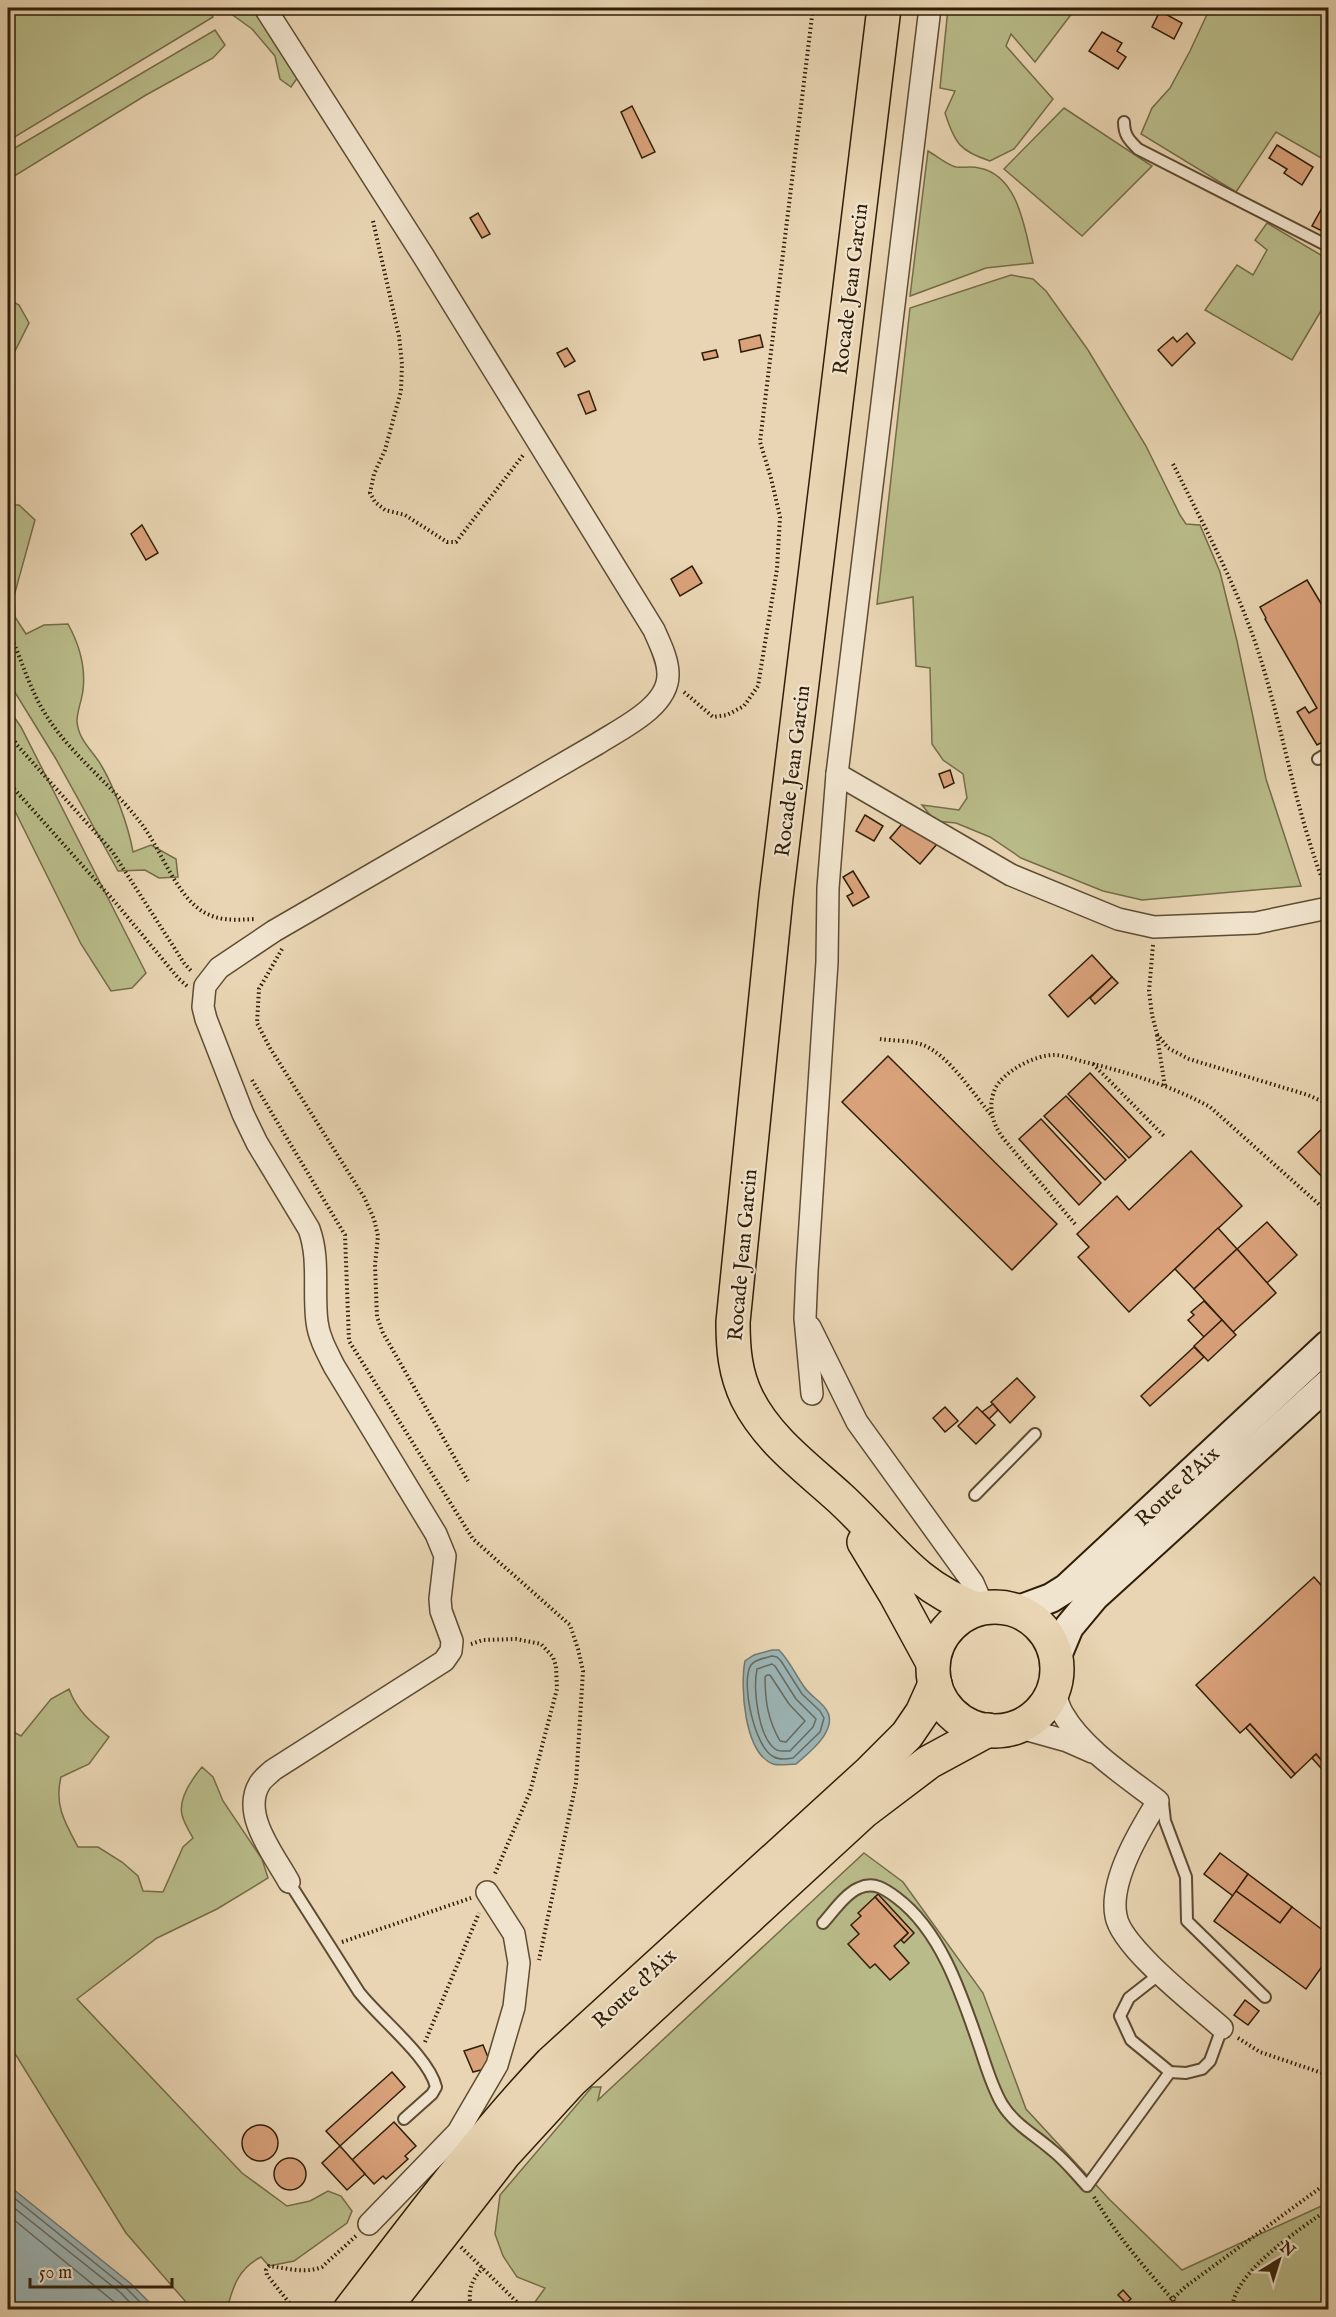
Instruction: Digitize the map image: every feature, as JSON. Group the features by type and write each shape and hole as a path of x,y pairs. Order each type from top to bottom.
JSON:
{"main road":[{"name":"Rocade Jean Garcin","path":"884,8 776,897 733,1330 736,1369 747,1398 760,1419 798,1462 840,1498 908,1569 946,1596 980,1609"},
{"name":"Route d'Aix","path":"1016,1611 1052,1598 1067,1588 1329,1345"},
{"name":"Route d'Aix","path":"1055,1673 1069,1627 1094,1597 1329,1384"},
{"name":"Rocade Jean Garcin","path":"840,1498 934,1673"},
{"path":"997,1607 1016,1611 1031,1618 1051,1643 1055,1673 1040,1712 1002,1729 974,1727 954,1715 940,1698 934,1673 936,1649 942,1635 957,1620 980,1609 997,1607"},
{"name":"Route d'Aix","path":"350,2310 522,2094 551,2063 907,1735 922,1713 934,1673"},
{"name":"Route d'Aix","path":"383,2310 505,2153 571,2081 871,1806 929,1762 1002,1729"}],"street":[{"path":"265,8 424,257 654,630 668,675 664,690 656,703 639,717 299,917 219,968 204,989 203,1007 206,1020 243,1114 257,1143 309,1229 314,1242 317,1322 322,1341 334,1366 442,1546 445,1556 440,1599 441,1611 452,1641 451,1651 444,1662 273,1770 259,1784 253,1808 256,1818 289,1882"},
{"path":"812,1394 806,1318 827,962 828,888 837,774 930,8"},
{"path":"837,774 1011,875 1118,919 1154,927 1256,922 1329,908"},
{"path":"806,1318 857,1422 973,1583 980,1609"},
{"path":"1055,1673 1064,1717 1098,1754 1158,1801 1141,1829 1116,1887 1115,1915 1120,1931 1136,1951 1222,2028"},
{"path":"1002,1729 1067,1742 1098,1754"},
{"path":"369,2224 458,2132 497,2065 514,2007 519,1963 514,1934 487,1892"}],"lane":[{"path":"1124,122 1124,131 1128,140 1138,149 1329,246"},
{"path":"1318,759 1329,753"},
{"path":"975,1495 1035,1434"},
{"path":"1163,1803 1165,1821 1186,1877 1187,1921 1265,1997"},
{"path":"289,1882 369,2006 418,2056 434,2077 436,2087 432,2094 404,2119"},
{"path":"823,1923 851,1893 859,1888 872,1885 886,1890 902,1902 936,1943 962,1997 1002,2104 1023,2128 1053,2150 1087,2186 1170,2072"},
{"path":"1161,1973 1129,1998 1120,2016 1131,2040 1170,2072 1186,2073 1202,2069 1210,2061 1222,2028"}],"path":[{"path":"667,681 686,693 713,717 727,716 744,706 758,686 777,569 780,517 760,442 813,8"},
{"path":"373,221 399,336 402,364 401,391 385,450 371,484 370,492 375,502 385,510 412,518 447,542 456,542 521,457 537,440"},
{"path":"1173,464 1247,619 1314,857 1329,893"},
{"path":"12,639 46,716 140,821 185,895 197,908 226,921 259,919"},
{"path":"8,730 17,745 112,851 184,963 204,989"},
{"path":"8,782 115,902 179,979 189,987 204,989"},
{"path":"299,917 259,989 257,1023 270,1048 364,1197 374,1219 378,1236 375,1265 377,1317 383,1333 468,1481"},
{"path":"1154,927 1149,991 1165,1087"},
{"path":"1157,1034 1168,1048 1189,1059 1308,1095 1329,1104"},
{"path":"880,1039 922,1045 933,1051 945,1060 992,1117"},
{"path":"1075,1224 996,1129 992,1117 991,1098 998,1085 1012,1071 1042,1056 1056,1055 1093,1064 1189,1095 1210,1107 1322,1207 1329,1210"},
{"path":"1093,1064 1164,1137"},
{"path":"418,2056 530,1792 557,1689 556,1666 553,1657 541,1644 516,1639 483,1640 451,1651"},
{"path":"330,1946 487,1892"},
{"path":"1222,2028 1260,2052 1329,2075"},
{"path":"1161,2310 1185,2287 1329,2182"},
{"path":"1087,2186 1110,2224 1182,2310"},
{"path":"1232,2310 1241,2286 1267,2254 1329,2210"},
{"path":"295,2310 267,2275 266,2270 269,2266 306,2271 316,2270 369,2224"},
{"path":"458,2244 525,2310"},
{"path":"471,2310 468,2291 474,2277 483,2268"}],"green space":[{"path":"8,8 205,8 213,17 8,141"},
{"path":"223,8 258,8 298,77 291,87 280,79 275,56 252,29"},
{"path":"948,8 1076,8 1035,62 1011,34 1006,46 1053,99 1014,149 990,161 972,154 960,145 945,113 955,91 940,88"},
{"path":"1210,8 1328,8 1328,153 1323,159 1276,132 1236,192 1141,134 1152,108 1170,88"},
{"path":"215,30 225,45 213,58 146,95 8,180 8,152"},
{"path":"1064,108 1152,166 1082,236 1004,169"},
{"path":"928,151 953,166 979,168 1003,181 1018,206 1033,263 986,268 910,296"},
{"path":"1267,223 1321,255 1328,264 1328,299 1292,360 1205,310 1237,265 1253,275 1267,250 1255,240"},
{"path":"1011,275 1033,279 1046,291 1088,350 1146,446 1180,515 1186,524 1200,525 1220,572 1266,779 1301,886 1142,900 1103,891 1021,858 990,837 956,823 935,821 922,805 959,810 967,798 963,774 943,760 932,744 930,668 916,666 913,597 877,604 910,308"},
{"path":"8,299 19,305 29,323 8,365"},
{"path":"8,505 19,505 35,520 14,596 15,617 26,634 44,625 68,624 78,647 83,672 83,690 77,721 80,734 101,765 116,795 133,852 151,845 176,859 178,877 159,878 145,870 118,871 56,759 8,681"},
{"path":"8,708 21,727 146,973 132,988 111,991 81,944 8,797"},
{"path":"69,1689 81,1710 109,1737 89,1764 61,1777 59,1796 62,1814 78,1847 98,1847 122,1862 138,1876 143,1891 163,1892 183,1847 193,1838 181,1809 190,1783 202,1767 213,1777 223,1801 262,1859 268,1878 217,1909 157,1938 77,1999 242,2173 287,2206 310,2201 328,2191 341,2196 352,2211 347,2223 294,2261 269,2266 261,2257 253,2261 238,2279 227,2309 192,2309 126,2233 14,2052 8,2029 8,1729 21,1736 51,1699"},
{"path":"864,1853 903,1882 983,1993 1026,2109 1109,2199 1182,2270 1328,2203 1328,2309 530,2309 545,2288 517,2277 503,2256 495,2234 500,2195 592,2087 601,2087 598,2100"}],"water":[{"path":"779,1650 783,1654 805,1688 823,1705 829,1716 827,1731 822,1739 796,1764 775,1765 763,1757 756,1747 746,1718 743,1686 745,1661 754,1655"},
{"path":"8,2185 130,2283 156,2309 8,2309"}],"building":[{"path":"1160,11 1182,23 1174,39 1152,27"},
{"path":"1102,32 1122,43 1117,51 1126,57 1118,69 1089,51"},
{"path":"632,106 655,152 642,158 621,112"},
{"path":"1277,145 1313,167 1302,185 1284,173 1287,169 1269,158"},
{"path":"1328,197 1328,234 1312,226"},
{"path":"478,213 490,234 482,238 470,218"},
{"path":"1187,333 1195,343 1172,366 1158,350 1173,337 1177,342"},
{"path":"760,335 763,347 741,352 739,340"},
{"path":"567,348 575,361 565,367 557,353"},
{"path":"716,350 718,357 704,360 702,353"},
{"path":"589,391 596,410 586,414 578,395"},
{"path":"142,525 158,553 146,560 131,534"},
{"path":"692,566 702,583 680,596 671,579"},
{"path":"1307,580 1328,615 1328,739 1317,745 1297,712 1305,707 1309,713 1317,708 1260,607"},
{"path":"950,770 954,783 944,788 939,774"},
{"path":"865,815 883,826 874,841 856,831"},
{"path":"907,818 937,844 920,864 890,838"},
{"path":"853,871 869,897 853,906 847,896 853,893 843,877"},
{"path":"1092,955 1112,977 1068,1017 1049,995"},
{"path":"1112,977 1118,983 1095,1004 1090,998"},
{"path":"888,1056 1057,1224 1012,1270 842,1102"},
{"path":"1090,1073 1151,1137 1129,1158 1068,1094"},
{"path":"1066,1096 1126,1160 1105,1180 1044,1116"},
{"path":"1041,1119 1101,1183 1079,1205 1019,1139"},
{"path":"1328,1123 1328,1183 1298,1152"},
{"path":"1191,1151 1242,1206 1129,1312 1078,1257 1089,1247 1077,1234 1117,1196 1129,1210"},
{"path":"1267,1222 1297,1255 1267,1283 1237,1249"},
{"path":"1218,1228 1237,1249 1194,1289 1175,1269"},
{"path":"1237,1249 1276,1293 1233,1332 1194,1289"},
{"path":"1204,1301 1222,1320 1204,1337 1188,1320 1194,1315 1191,1312"},
{"path":"1222,1320 1236,1335 1208,1361 1194,1346"},
{"path":"1194,1347 1204,1357 1150,1406 1141,1396"},
{"path":"1017,1378 1035,1397 1010,1423 991,1402"},
{"path":"993,1404 998,1410 989,1419 982,1412"},
{"path":"945,1407 958,1421 945,1432 933,1418"},
{"path":"977,1407 995,1425 976,1444 958,1426"},
{"path":"1314,1577 1328,1593 1328,1768 1316,1754 1295,1774 1250,1724 1240,1733 1196,1685"},
{"path":"1250,1724 1295,1774 1291,1778 1246,1728"},
{"path":"1316,1754 1328,1768 1328,1776 1312,1758"},
{"path":"1220,1853 1248,1874 1233,1896 1204,1874"},
{"path":"1248,1874 1292,1907 1280,1923 1236,1891"},
{"path":"1236,1891 1280,1923 1292,1907 1328,1934 1328,1958 1306,1989 1214,1921"},
{"path":"878,1894 914,1933 904,1943 901,1940 908,1933 875,1897"},
{"path":"875,1897 908,1933 894,1946 909,1963 890,1980 875,1964 870,1968 848,1944 859,1934 851,1925 861,1916 858,1913"},
{"path":"1245,2000 1259,2011 1248,2025 1234,2015"},
{"path":"483,2045 492,2067 473,2072 464,2051"},
{"path":"392,2072 405,2087 340,2146 326,2131"},
{"path":"394,2122 416,2146 405,2156 408,2159 386,2179 383,2176 374,2184 352,2160"},
{"path":"260,2125 273,2130 278,2143 273,2156 260,2161 247,2156 242,2143 247,2130"},
{"path":"340,2146 365,2174 347,2190 322,2163"},
{"path":"290,2158 301,2163 306,2174 301,2185 290,2190 279,2185 274,2174 279,2163"},
{"path":"1123,2290 1131,2299 1126,2303 1118,2295"}]}
